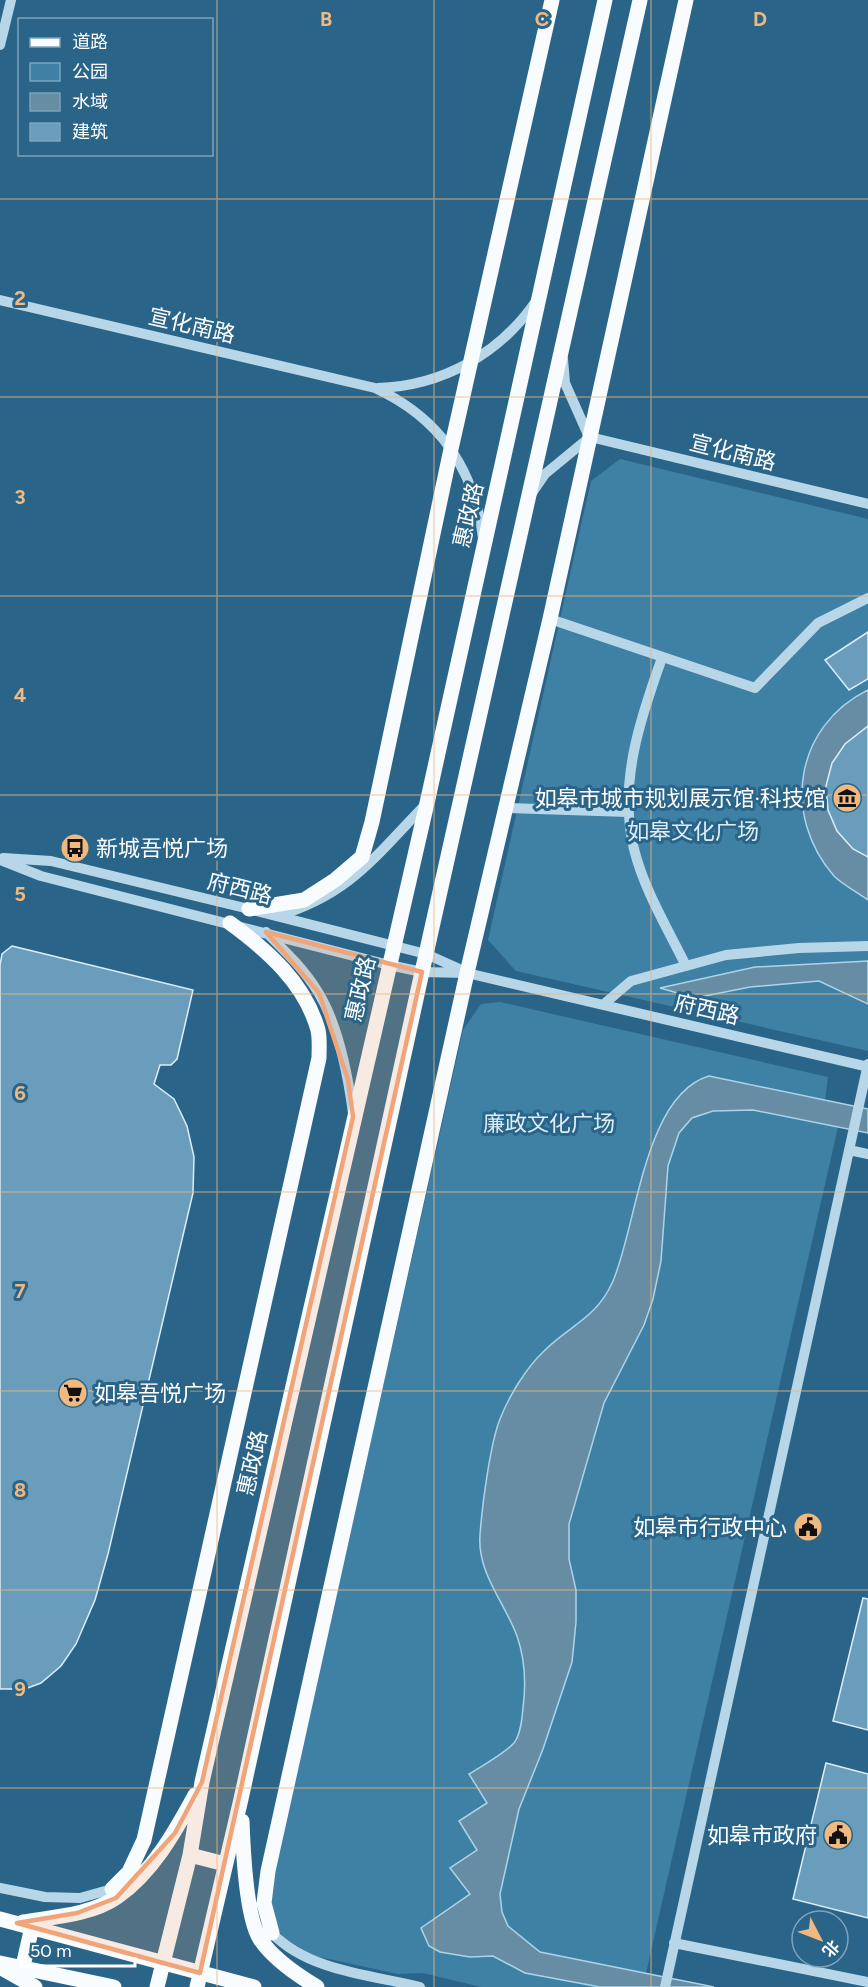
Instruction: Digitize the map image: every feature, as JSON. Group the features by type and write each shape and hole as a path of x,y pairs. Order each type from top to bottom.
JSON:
{"main road":[{"path":"249,909 304,900 336,879 362,857 372,822 451,449 552,0"},
{"name":"惠政路","path":"157,1987 190,1855 202,1782 427,803 605,0"},
{"path":"198,1980 241,1799 422,972 640,0"},
{"path":"272,1933 264,1903 268,1871 466,973 549,619 686,0"},
{"path":"112,1889 129,1872 144,1840 319,1058 318,1031 304,1000 284,968 230,922"},
{"path":"24,1925 77,1913 116,1898 144,1872 174,1833 202,1782"},
{"path":"241,1799 248,1895 260,1938 293,1972 317,1987"},
{"path":"190,1855 225,1864"},
{"path":"0,1919 163,1964 198,1980 254,1987"},
{"path":"23,1966 24,1925"},
{"path":"0,1965 23,1966 114,1987"},
{"path":"0,1965 35,1987"}],"street":[{"path":"0,45 11,0"},
{"path":"375,388 406,387 423,383 472,361 499,345 520,325 541,293"},
{"name":"宣化南路","path":"0,300 375,388"},
{"path":"527,500 545,474 590,437 566,383 561,346"},
{"path":"375,388 401,400 426,418 451,449 468,479 480,511 484,544"},
{"name":"宣化南路","path":"590,437 868,504"},
{"path":"549,619 755,688 818,623 868,598"},
{"path":"662,658 641,715 630,771 628,812 634,850 653,900 686,966"},
{"path":"276,916 310,906 342,887 366,868 427,803"},
{"path":"505,808 628,812"},
{"name":"府西路","path":"0,859 51,861 249,909 426,954 466,973"},
{"name":"府西路","path":"0,859 41,876 422,972 466,973 868,1066"},
{"path":"266,932 292,958 319,993 348,1080 353,1117"},
{"path":"604,1004 631,981 726,955 799,948 868,946"},
{"path":"665,1987 868,1066"},
{"path":"849,1150 868,1154"},
{"path":"0,1888 45,1897 80,1898 112,1889"},
{"path":"272,1933 286,1948 313,1962 420,1987"},
{"path":"674,1943 868,1982"}],"highlighted area":[{"path":"266,932 422,972 200,1973 17,1923 77,1913 116,1898 175,1833 202,1782 353,1117 348,1080 319,993"}],"green space":[{"name":"如皋文化广场","path":"620,459 868,519 868,1051 516,971 488,940 591,481"},
{"name":"廉政文化广场","path":"500,1002 828,1077 825,1100 709,1076 687,1088 670,1108 656,1134 621,1257 607,1293 583,1320 554,1342 531,1366 509,1401 496,1430 485,1493 480,1549 487,1575 520,1645 524,1690 521,1726 514,1743 499,1756 470,1774 487,1803 470,1894 470,1957 493,1956 525,1973 600,1987 481,1987 423,1973 398,1974 301,1953 292,1947 280,1933 272,1908 271,1888 463,1030 481,1004"},
{"path":"753,1110 838,1127 646,1973 540,1952 508,1926 502,1912 500,1894 519,1809 543,1749 572,1662 576,1590 569,1559 569,1524 604,1403 644,1325 653,1299 661,1261 668,1166 679,1133 692,1118 713,1111"}],"water":[{"path":"868,690 868,900 834,876 817,852 807,826 802,800 804,774 811,749 824,726 843,706"},
{"path":"868,961 868,1004 819,981 750,987 695,998 660,988 755,967"},
{"path":"709,1076 868,1109 868,1133 753,1110 713,1111 692,1118 679,1133 668,1166 661,1261 653,1299 644,1325 604,1403 569,1524 569,1559 576,1590 572,1662 543,1749 519,1809 500,1894 502,1912 508,1926 540,1952 714,1987 600,1987 525,1973 493,1956 470,1957 440,1952 429,1946 421,1928 470,1894 450,1868 477,1850 459,1821 487,1803 469,1774 499,1756 514,1743 522,1721 525,1681 520,1645 487,1575 480,1549 487,1476 496,1430 508,1401 537,1358 591,1313 607,1294 621,1257 656,1134 670,1108 687,1088"}],"building":[{"path":"868,632 868,679 849,690 825,660"},
{"name":"如皋市城市规划展示馆·科技馆","path":"868,726 868,857 853,849 837,831 828,810 826,786 832,763 845,744"},
{"name":"如皋吾悦广场","path":"12,946 193,990 177,1059 171,1065 160,1065 154,1084 174,1099 187,1126 194,1157 193,1193 108,1554 95,1600 76,1644 61,1666 41,1683 25,1689 0,1689 0,965 2,954"},
{"path":"863,1598 868,1599 868,1730 833,1721"},
{"name":"如皋市政府","path":"826,1763 868,1774 868,1918 850,1913 850,1909 832,1909 793,1899"}],"place":[{"name":"如皋市城市规划展示馆·科技馆","path":"847,798"},
{"name":"新城吾悦广场","path":"75,848"},
{"name":"如皋吾悦广场","path":"73,1393"},
{"name":"如皋市行政中心","path":"808,1527"},
{"name":"如皋市政府","path":"838,1835"}]}
